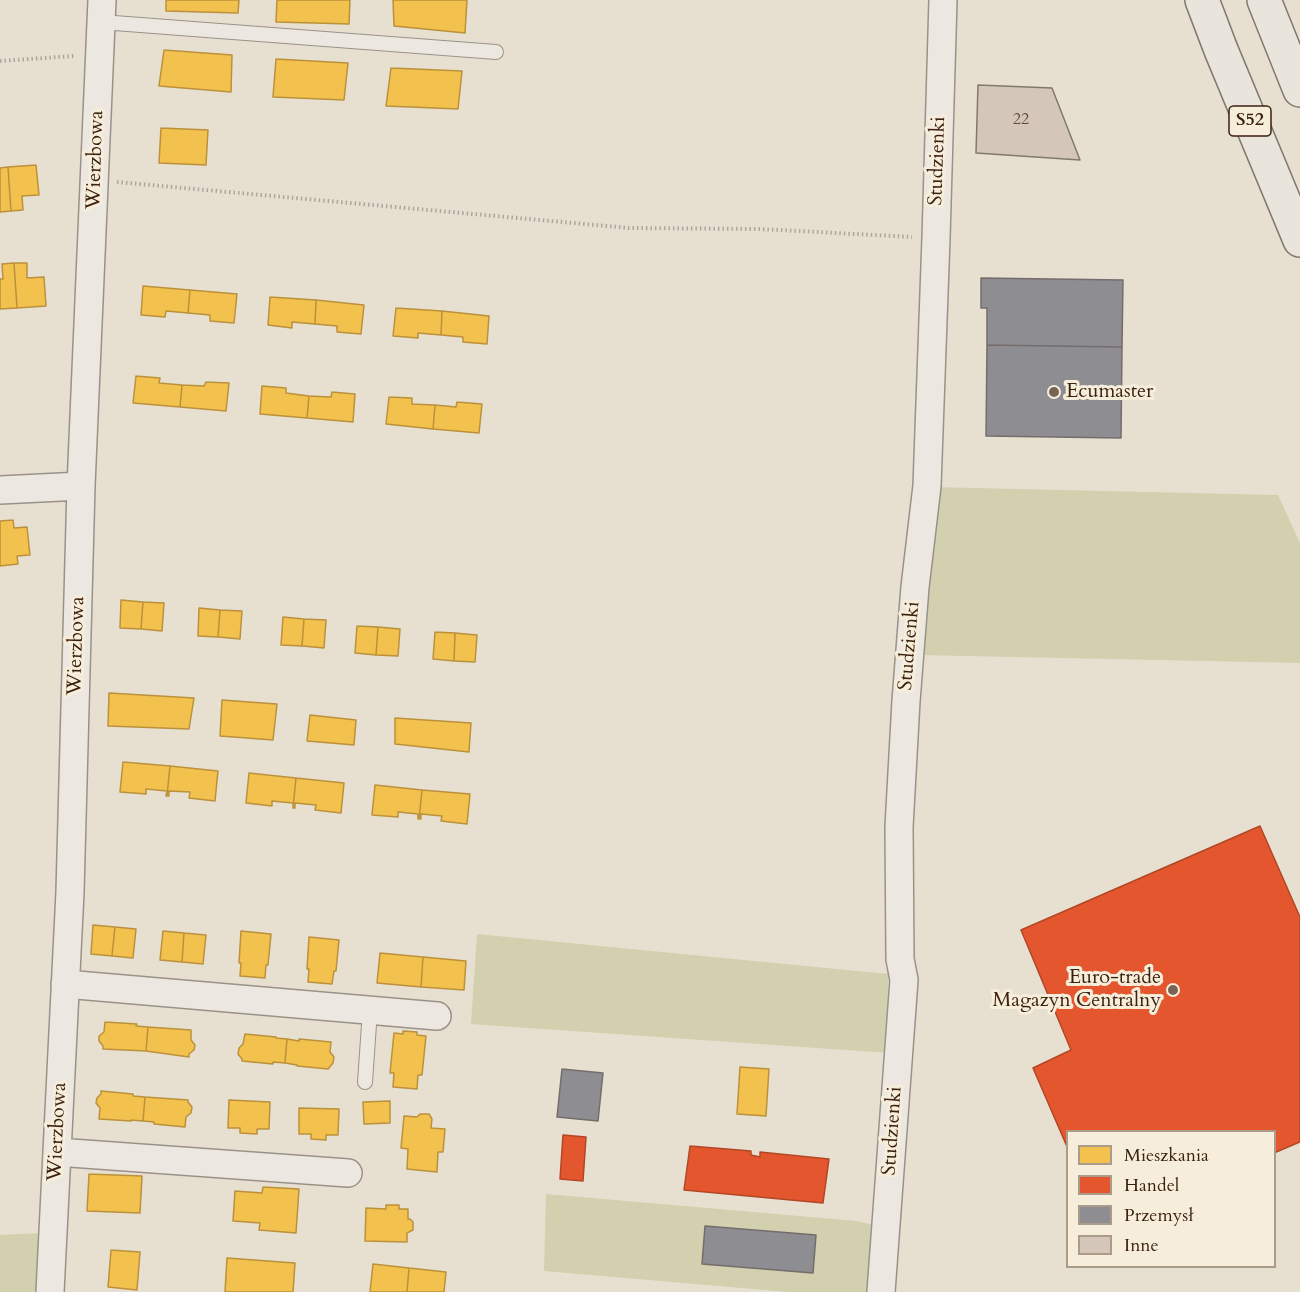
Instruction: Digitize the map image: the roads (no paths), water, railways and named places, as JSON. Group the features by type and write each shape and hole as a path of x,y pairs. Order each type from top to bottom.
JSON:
{"highway":[{"name":"S52","path":"1202,0 1300,240"},
{"path":"1264,0 1300,90"}],"street":[{"name":"Studzienki","path":"881,1292 904,980 900,959 899,826 915,587 927,486 943,0"},
{"name":"Wierzbowa","path":"50,1292 70,892 81,486 102,11"},
{"path":"0,490 81,486"},
{"path":"64,984 437,1016"},
{"path":"57,1152 348,1173"}],"lane":[{"path":"102,11 496,52"},
{"path":"365,1082 370,1010"}],"place":[{"name":"Ecumaster","path":"1054,392"},
{"name":"Euro-trade Magazyn Centralny","path":"1173,990"}]}
